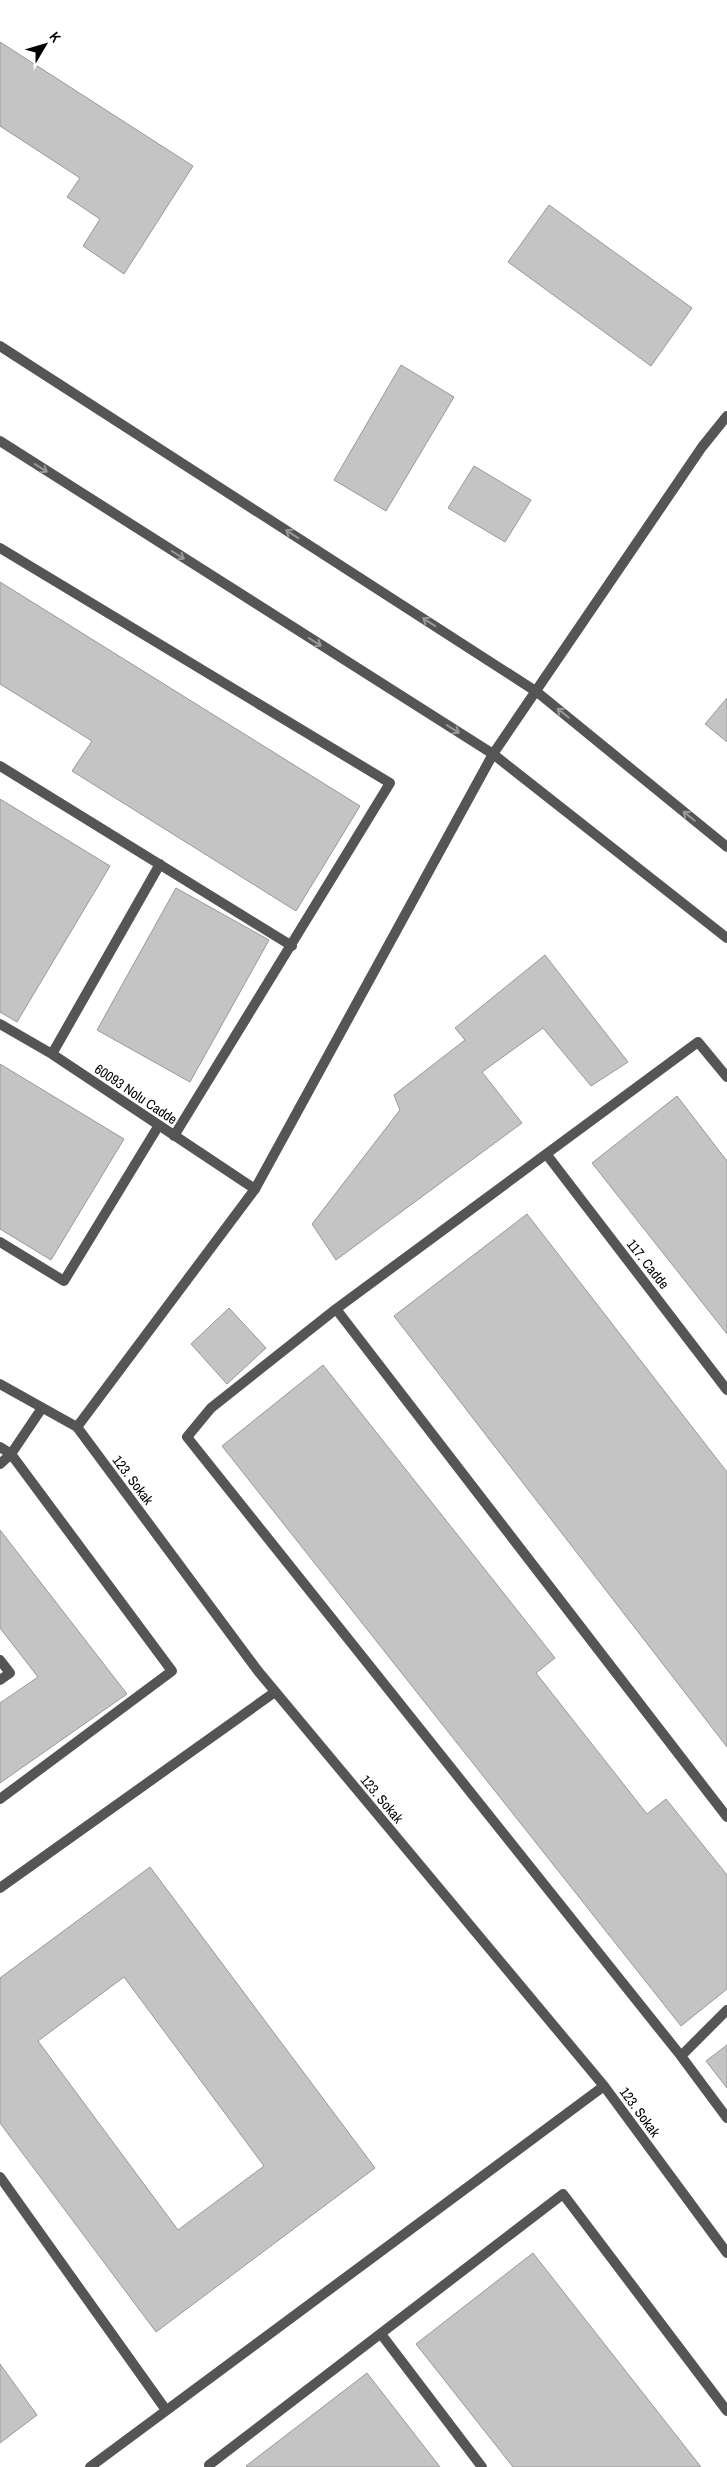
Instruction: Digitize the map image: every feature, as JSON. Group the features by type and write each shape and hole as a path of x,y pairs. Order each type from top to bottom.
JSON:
{"street":[{"path":"0,346 537,692 727,847"},
{"path":"77,1427 255,1189 493,754 702,447 727,416"},
{"path":"0,442 493,754 727,938"},
{"path":"0,548 390,783 174,1136"},
{"path":"0,766 292,946"},
{"path":"52,1054 160,864"},
{"name":"60093 Nolu Cadde","path":"0,1024 52,1054 255,1189"},
{"path":"727,1077 698,1042 336,1309 211,1408 187,1437 681,2056 727,2118"},
{"path":"0,1242 64,1281 159,1125"},
{"name":"117. Cadde","path":"547,1155 727,1390"},
{"path":"336,1309 727,1817"},
{"name":"123. Sokak","path":"0,1384 77,1427 275,1692 604,2086 727,2253"},
{"path":"0,1464 11,1454 42,1408"},
{"path":"0,1447 11,1454 172,1671 0,1799"},
{"path":"0,1660 10,1673 0,1680"},
{"path":"0,1888 275,1692"},
{"path":"681,2056 727,2010"},
{"path":"90,2467 604,2086"},
{"path":"0,2177 166,2410"},
{"path":"209,2466 563,2194 727,2410"},
{"path":"381,2334 482,2467"}],"building":[{"path":"0,42 193,166 124,274 83,246 100,219 67,197 80,178 0,126"},
{"path":"549,205 692,308 651,366 508,262"},
{"path":"401,365 454,397 386,511 334,480"},
{"path":"474,466 531,500 505,542 448,508"},
{"path":"0,582 360,806 296,911 72,771 92,741 0,684"},
{"path":"727,698 727,742 705,724"},
{"path":"0,799 110,866 17,1022 0,1012"},
{"path":"176,888 269,940 190,1082 97,1030"},
{"path":"545,955 628,1062 591,1086 543,1028 482,1072 522,1123 336,1260 312,1224 400,1110 394,1095 465,1040 455,1028"},
{"path":"0,1064 124,1139 51,1260 0,1229"},
{"path":"677,1096 727,1161 727,1334 592,1163"},
{"path":"527,1214 727,1472 727,1747 394,1316"},
{"path":"229,1308 266,1348 227,1384 191,1344"},
{"path":"323,1365 555,1658 536,1673 647,1814 666,1799 727,1875 727,1989 681,2026 222,1446"},
{"path":"0,1530 127,1694 0,1783 0,1703 38,1677 0,1628"},
{"path":"150,1867 375,2168 156,2332 0,2123 0,1978","holes":["124,1977 264,2166 178,2230 38,2041"]},
{"path":"727,2045 727,2088 706,2061"},
{"path":"533,2253 701,2467 513,2467 416,2344"},
{"path":"0,2364 37,2415 0,2443"},
{"path":"367,2373 440,2467 246,2466"}]}
